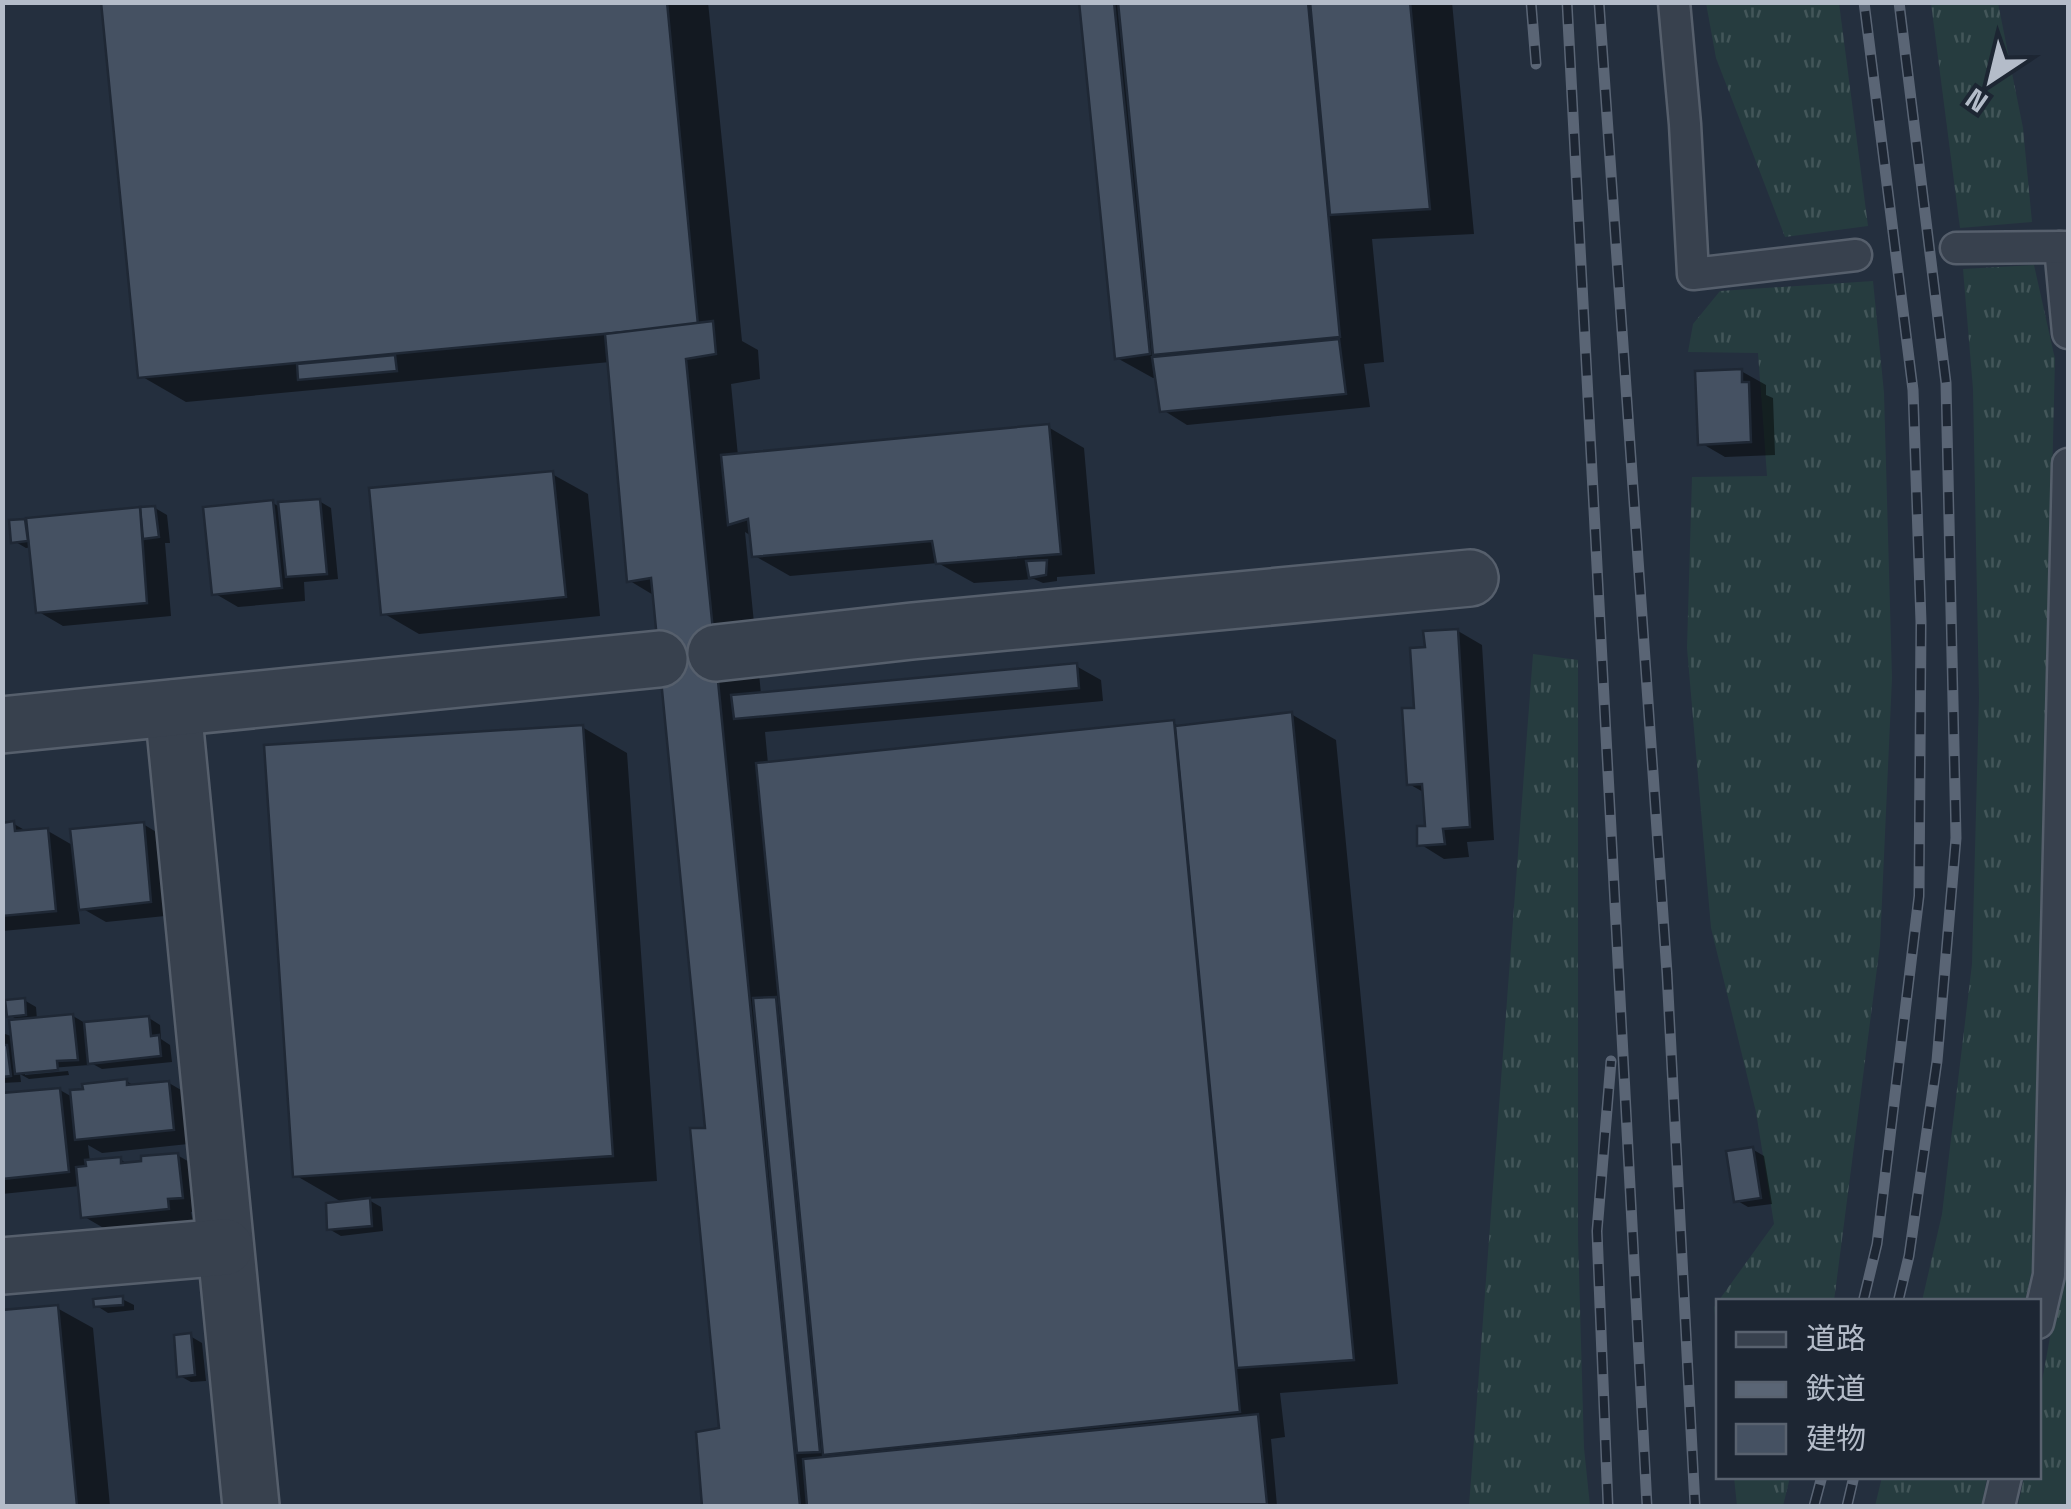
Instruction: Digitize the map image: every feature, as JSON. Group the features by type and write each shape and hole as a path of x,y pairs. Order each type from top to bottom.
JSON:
{"street":[{"path":"716,653 1470,578"},
{"path":"2,725 659,659"},
{"path":"172,708 251,1506"},
{"path":"2,1266 226,1248"}],"lane":[{"path":"1674,2 1693,274 1856,255"},
{"path":"1956,248 2064,247 2068,333"},
{"path":"2041,1310 2049,1275 2068,464"},
{"path":"1999,1506 2005,1479"}],"green space":[{"path":"1706,3 1839,3 1868,226 1785,237 1716,58"},
{"path":"1931,3 1998,3 2023,128 2032,222 1960,228"},
{"path":"2034,265 2055,359 2033,1268 2025,1299 1922,1299 1942,1214 1972,964 1979,698 1973,389 1963,269"},
{"path":"1873,281 1884,393 1892,678 1880,945 1834,1299 1720,1299 1774,1224 1756,1112 1711,928 1687,648 1692,477 1767,476 1758,353 1688,352 1693,324 1720,291"},
{"path":"1533,654 1578,660 1578,1237 1584,1448 1590,1506 1469,1506"},
{"path":"2068,940 2068,1506 2018,1506 2024,1479 2041,1479 2041,1386 2060,1283"},
{"path":"1734,1479 1790,1479 1783,1506 1737,1506"},
{"path":"1881,1479 1987,1479 1982,1506 1875,1506"}],"building":[{"path":"101,2 667,2 698,325 138,378"},
{"path":"1079,2 1114,2 1150,354 1115,359"},
{"path":"1118,2 1308,2 1340,337 1153,355"},
{"path":"1310,2 1410,2 1430,209 1330,215"},
{"path":"713,321 716,354 686,359 800,1506 702,1506 696,1432 719,1428 690,1128 705,1128 651,578 627,582 605,334"},
{"path":"1339,339 1346,394 1160,412 1152,357"},
{"path":"395,355 397,371 298,380 297,364"},
{"path":"1742,369 1742,382 1749,382 1751,442 1698,445 1695,371"},
{"path":"1049,424 1061,554 936,564 932,541 752,557 748,519 728,525 721,455"},
{"path":"553,471 566,597 381,615 369,488"},
{"path":"320,499 327,574 286,577 278,502"},
{"path":"273,500 282,588 212,595 203,507"},
{"path":"155,506 159,537 143,539 140,507"},
{"path":"140,507 147,603 36,613 26,518"},
{"path":"25,519 28,541 11,543 9,520"},
{"path":"1047,560 1046,575 1029,578 1026,561"},
{"path":"1458,629 1470,827 1443,829 1445,844 1417,846 1417,826 1425,826 1422,784 1407,785 1402,708 1414,708 1410,648 1425,647 1423,631"},
{"path":"1077,663 1079,688 734,719 731,695"},
{"path":"1292,712 1354,1360 1237,1368 1175,726"},
{"path":"1174,720 1240,1412 823,1455 756,763"},
{"path":"583,725 613,1156 293,1177 264,745"},
{"path":"14,821 15,831 48,828 56,911 2,916 2,823"},
{"path":"144,822 151,902 79,910 70,829"},
{"path":"776,997 820,1452 797,1453 753,998"},
{"path":"25,998 26,1015 7,1017 5,1000"},
{"path":"73,1014 78,1060 57,1061 58,1070 15,1074 9,1020"},
{"path":"149,1016 151,1036 159,1035 161,1056 88,1064 84,1022"},
{"path":"2,1045 7,1045 11,1076 2,1077"},
{"path":"127,1079 127,1085 169,1081 174,1130 75,1140 70,1090 83,1089 82,1084"},
{"path":"60,1088 69,1172 2,1179 2,1093"},
{"path":"1753,1147 1761,1198 1734,1202 1726,1151"},
{"path":"178,1153 183,1198 168,1199 169,1209 81,1218 76,1167 86,1166 85,1160 121,1157 121,1163 141,1161 141,1156"},
{"path":"370,1198 372,1226 327,1230 326,1203"},
{"path":"123,1296 123,1305 94,1307 93,1299"},
{"path":"58,1305 77,1506 2,1506 2,1310"},
{"path":"191,1333 195,1375 177,1377 174,1335"},
{"path":"1258,1414 1267,1504 807,1506 803,1459"}],"railway":[{"path":"1531,2 1536,64"},
{"path":"1567,2 1647,1506"},
{"path":"1599,2 1667,973 1695,1506"},
{"path":"1864,2 1913,390 1921,622 1919,896 1877,1244 1864,1299"},
{"path":"1899,2 1946,383 1956,838 1937,1061 1909,1256 1899,1299"},
{"path":"1608,1506 1597,1231 1611,1061"},
{"path":"1814,1506 1821,1479"},
{"path":"1847,1506 1853,1479"}]}
